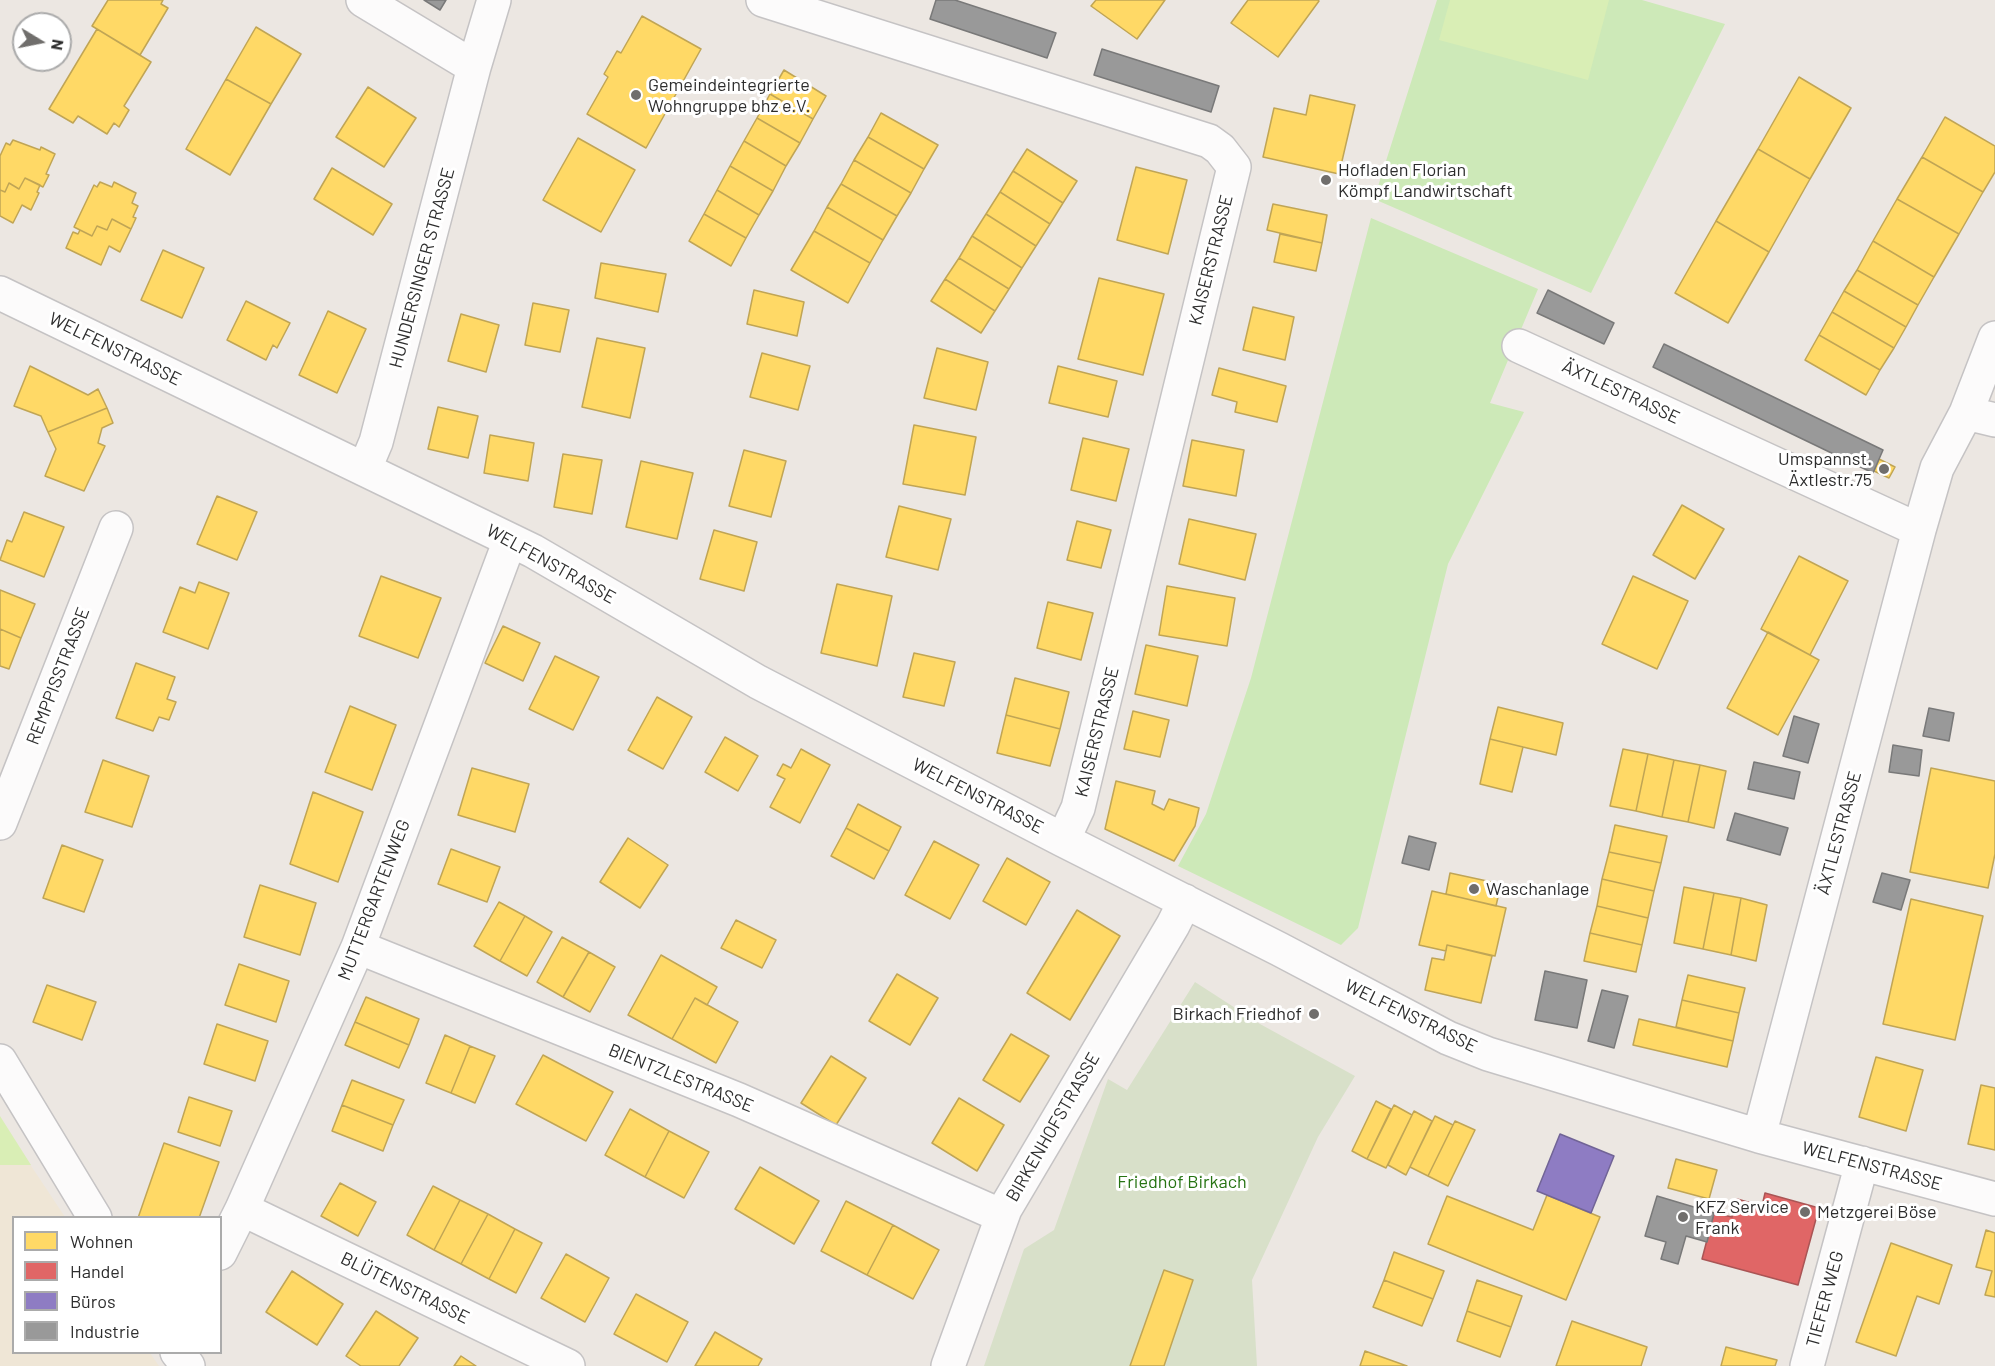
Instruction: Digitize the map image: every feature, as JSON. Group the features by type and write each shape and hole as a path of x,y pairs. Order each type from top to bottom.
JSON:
{"street":[{"path":"363,0 474,67"},
{"name":"HUNDERSINGER STRASSE","path":"365,468 376,442 474,67 494,0"},
{"name":"KAISERSTRASSE","path":"763,0 1209,141 1220,149 1234,166 1078,808 1063,840"},
{"name":"WELFENSTRASSE","path":"0,293 510,540 758,682 1448,1038 1488,1054 1759,1136 1995,1199"},
{"name":"ÄXTLESTRASSE","path":"1759,1136 1918,530 1937,468 1980,416 1995,338"},
{"name":"ÄXTLESTRASSE","path":"1519,346 1918,530"},
{"name":"REMPPISSTRASSE","path":"0,823 116,528"},
{"name":"MUTTERGARTENWEG","path":"222,1249 242,1209 358,947 510,540"},
{"name":"BIRKENHOFSTRASSE","path":"948,1366 1002,1216 1185,901"},
{"name":"BIENTZLESTRASSE","path":"358,947 739,1100 1002,1216"},
{"path":"0,1060 94,1216"},
{"name":"TIEFER WEG","path":"1808,1366 1862,1163"},
{"name":"BLÜTENSTRASSE","path":"242,1209 568,1366"},
{"path":"178,1354 188,1366"}],"shaded area":[{"path":"0,1119 64,1216 12,1216 12,1354 151,1354 159,1366 0,1366"}],"green space":[{"path":"1437,0 1642,0 1725,24 1591,293 1374,199"},
{"path":"1450,0 1609,0 1588,80 1439,40"},
{"path":"1371,218 1538,289 1490,403 1524,412 1448,564 1358,928 1341,945 1178,866 1206,814 1251,678"},
{"name":"Friedhof Birkach","path":"1195,982 1260,1024 1355,1076 1318,1137 1252,1280 1257,1366 984,1366 1024,1249 1054,1230 1108,1079 1127,1090"},
{"path":"0,1116 31,1165 0,1165"}],"building: Wohnen":[{"path":"108,0 163,0 161,4 168,8 140,55 92,26"},
{"path":"1096,0 1165,0 1137,39 1091,6"},
{"path":"1248,0 1319,1 1278,57 1231,23"},
{"name":"Gemeindeintegrierte Wohngruppe bhz e.V.","path":"642,16 701,49 646,148 587,114 608,77 604,74 617,51 621,53"},
{"path":"256,27 301,54 271,104 226,79"},
{"path":"97,29 151,62 124,106 129,110 119,127 114,123 107,134 78,116 73,123 49,109"},
{"path":"784,70 826,96 813,119 770,94"},
{"path":"1799,77 1851,108 1810,179 1758,149"},
{"path":"226,79 271,104 230,175 186,149"},
{"path":"368,87 416,118 384,167 336,137"},
{"path":"770,94 813,119 800,143 757,118"},
{"path":"1310,95 1355,105 1339,174 1263,157 1274,108 1306,115"},
{"path":"881,113 938,145 924,169 868,137"},
{"path":"1945,117 1995,146 1995,172 1983,192 1922,157"},
{"path":"757,118 800,143 786,166 744,141"},
{"path":"868,137 924,169 911,193 854,160"},
{"path":"578,138 635,170 601,232 543,200"},
{"path":"13,140 40,150 41,147 55,154 43,187 25,178 19,189 9,183 5,192 0,190 0,156 6,143 10,145"},
{"path":"744,141 786,166 773,191 730,166"},
{"path":"1027,149 1077,181 1063,203 1013,171"},
{"path":"1758,149 1810,179 1769,252 1716,221"},
{"path":"1922,157 1983,192 1959,234 1897,199"},
{"path":"854,160 911,193 897,216 841,184"},
{"path":"730,166 773,191 759,215 717,190"},
{"path":"1136,167 1187,180 1168,254 1117,240"},
{"path":"332,168 392,204 373,235 314,199"},
{"path":"1013,171 1063,203 1050,224 1000,192"},
{"path":"25,178 40,185 37,192 39,193 31,210 22,205 13,223 0,216 0,190 5,192 9,183 19,189"},
{"path":"100,182 112,187 114,182 136,193 132,203 138,206 131,229 112,219 107,230 97,226 92,236 74,227 94,185 97,187"},
{"path":"841,184 897,216 883,240 827,207"},
{"path":"717,190 759,215 746,238 704,214"},
{"path":"1000,192 1050,224 1036,246 986,214"},
{"path":"1897,199 1959,234 1934,277 1873,241"},
{"path":"1273,204 1327,215 1322,243 1267,230"},
{"path":"827,207 883,240 870,263 814,231"},
{"path":"704,214 746,238 731,266 689,241"},
{"path":"986,214 1036,246 1022,268 972,236"},
{"path":"112,219 131,229 120,252 109,246 101,265 66,248 73,232 78,234 80,230 92,236 97,226 107,230"},
{"path":"1716,221 1769,252 1728,323 1675,293"},
{"path":"814,231 870,263 848,303 791,270"},
{"path":"1280,234 1322,243 1316,271 1274,262"},
{"path":"972,236 1022,268 1009,289 959,258"},
{"path":"1873,241 1934,277 1918,305 1857,270"},
{"path":"163,250 204,268 182,318 141,300"},
{"path":"959,258 1009,289 995,311 945,279"},
{"path":"601,263 666,274 658,312 595,298"},
{"path":"1857,270 1918,305 1906,327 1844,291"},
{"path":"1099,278 1164,294 1143,375 1078,359"},
{"path":"945,279 995,311 981,333 931,301"},
{"path":"754,290 804,302 797,336 747,324"},
{"path":"1844,291 1906,327 1894,348 1832,312"},
{"path":"246,301 290,323 277,348 273,345 266,360 227,340"},
{"path":"533,303 569,310 560,352 525,345"},
{"path":"1253,307 1294,317 1285,360 1243,350"},
{"path":"328,311 366,329 337,393 299,375"},
{"path":"1832,312 1894,348 1880,370 1819,335"},
{"path":"461,314 499,325 486,372 448,361"},
{"path":"1819,335 1880,370 1866,395 1805,360"},
{"path":"597,338 645,348 630,418 582,407"},
{"path":"937,348 988,362 976,410 924,398"},
{"path":"762,353 810,366 798,410 750,397"},
{"path":"30,366 88,395 98,389 107,408 48,432 41,416 14,406"},
{"path":"1058,366 1117,381 1108,417 1049,403"},
{"path":"1219,368 1286,386 1277,422 1235,412 1237,402 1212,395"},
{"path":"438,407 478,416 468,458 428,449"},
{"path":"107,408 113,423 102,428 98,443 105,446 84,491 45,476 56,449 48,432"},
{"path":"914,425 976,437 965,495 903,484"},
{"path":"490,435 534,443 528,481 484,473"},
{"path":"1083,438 1129,449 1116,501 1071,490"},
{"path":"1192,440 1244,450 1236,496 1183,486"},
{"path":"744,450 786,461 771,517 729,506"},
{"path":"563,454 602,460 592,514 554,507"},
{"name":"Umspannst. Äxtlestr.75","path":"1879,459 1895,467 1889,478 1874,471"},
{"path":"641,461 693,473 677,539 626,527"},
{"path":"217,496 257,512 237,560 197,544"},
{"path":"1682,505 1724,529 1695,579 1653,555"},
{"path":"899,506 951,519 938,570 886,557"},
{"path":"24,512 64,527 44,577 0,560 7,540 12,542"},
{"path":"1189,519 1256,534 1245,580 1179,564"},
{"path":"1077,521 1111,530 1101,568 1067,560"},
{"path":"714,530 757,542 744,591 700,579"},
{"path":"1799,556 1848,581 1810,655 1761,629"},
{"path":"381,576 441,598 418,658 359,636"},
{"path":"1633,576 1688,601 1657,669 1602,644"},
{"path":"199,582 229,593 208,649 163,632 180,587 195,593"},
{"path":"837,584 892,596 877,666 821,653"},
{"path":"1167,586 1235,598 1227,646 1159,635"},
{"path":"0,590 35,604 21,638 0,629"},
{"path":"1048,602 1093,613 1081,660 1037,648"},
{"path":"503,626 540,643 523,681 485,663"},
{"path":"0,629 21,638 9,669 0,666"},
{"path":"1768,632 1819,660 1778,735 1727,708"},
{"path":"1146,645 1198,656 1187,706 1135,694"},
{"path":"914,653 955,662 944,706 903,697"},
{"path":"555,656 599,677 573,730 529,709"},
{"path":"136,663 175,677 167,699 176,702 169,720 159,717 153,731 116,718"},
{"path":"1015,678 1069,692 1060,729 1006,715"},
{"path":"657,697 692,717 663,769 628,750"},
{"path":"350,706 396,725 372,790 325,772"},
{"path":"1498,707 1563,723 1556,755 1490,739"},
{"path":"1133,711 1169,720 1160,757 1124,749"},
{"path":"1006,715 1060,729 1050,766 997,753"},
{"path":"725,737 758,756 738,791 705,772"},
{"path":"1490,739 1523,747 1512,792 1480,784"},
{"path":"801,749 830,765 800,823 770,807 785,779 777,775 783,764 791,768"},
{"path":"1623,749 1648,754 1636,811 1610,806"},
{"path":"1648,754 1674,760 1662,817 1636,811"},
{"path":"103,760 149,776 132,827 85,812"},
{"path":"1674,760 1700,765 1688,822 1662,817"},
{"path":"1700,765 1726,771 1714,828 1688,822"},
{"path":"472,768 529,784 515,832 458,815"},
{"path":"1931,768 1995,781 1995,854 1988,888 1910,872"},
{"path":"1116,781 1155,791 1152,804 1164,810 1169,799 1199,808 1195,826 1174,861 1105,829"},
{"path":"313,792 363,812 338,882 290,864"},
{"path":"858,804 901,827 889,851 846,828"},
{"path":"1615,825 1667,836 1661,863 1609,852"},
{"path":"846,828 889,851 874,879 831,856"},
{"path":"628,838 668,865 640,908 600,882"},
{"path":"934,841 979,865 950,919 905,895"},
{"path":"62,845 103,860 84,912 43,898"},
{"path":"451,849 500,867 487,902 438,884"},
{"path":"1609,852 1661,863 1654,891 1602,879"},
{"path":"1007,858 1050,882 1026,925 983,901"},
{"name":"Waschanlage","path":"1450,873 1501,884 1496,906 1446,894"},
{"path":"1602,879 1654,891 1648,918 1597,906"},
{"path":"260,885 316,903 300,955 244,937"},
{"path":"1684,887 1714,893 1703,949 1674,943"},
{"path":"1432,891 1506,908 1495,956 1447,945 1446,951 1419,945"},
{"path":"1714,893 1741,898 1731,955 1703,949"},
{"path":"1741,898 1767,905 1756,961 1731,955"},
{"path":"1911,899 1983,916 1955,1040 1883,1024"},
{"path":"499,902 525,916 500,961 474,946"},
{"path":"1597,906 1648,918 1642,945 1590,933"},
{"path":"1077,910 1120,936 1070,1020 1027,993"},
{"path":"525,916 552,932 527,976 500,961"},
{"path":"736,920 776,940 762,968 721,948"},
{"path":"1590,933 1642,945 1636,972 1584,961"},
{"path":"562,937 589,952 563,997 537,982"},
{"path":"1447,945 1492,956 1481,1003 1425,990 1432,958 1444,960"},
{"path":"589,952 615,967 590,1012 563,997"},
{"path":"661,955 717,987 707,1005 695,998 672,1039 628,1015"},
{"path":"239,964 289,981 276,1022 225,1005"},
{"path":"897,974 938,998 910,1045 869,1021"},
{"path":"1688,975 1745,988 1739,1013 1682,1000"},
{"path":"47,985 96,1002 82,1040 33,1022"},
{"path":"366,997 419,1019 409,1045 355,1022"},
{"path":"695,998 738,1022 716,1063 672,1039"},
{"path":"1682,1000 1739,1013 1733,1041 1676,1027"},
{"path":"1639,1019 1733,1041 1727,1067 1633,1045"},
{"path":"355,1022 409,1045 399,1068 345,1045"},
{"path":"217,1024 268,1041 255,1081 204,1064"},
{"path":"1011,1034 1049,1056 1020,1102 983,1080"},
{"path":"445,1035 470,1046 451,1093 426,1083"},
{"path":"470,1046 495,1056 475,1103 451,1093"},
{"path":"543,1055 613,1092 586,1141 516,1104"},
{"path":"831,1056 866,1078 836,1125 801,1103"},
{"path":"1876,1057 1923,1070 1906,1131 1859,1117"},
{"path":"352,1080 404,1100 393,1125 342,1105"},
{"path":"1981,1085 1995,1088 1995,1150 1968,1144"},
{"path":"189,1097 232,1111 220,1146 178,1132"},
{"path":"959,1098 1004,1125 977,1171 932,1143"},
{"path":"1376,1101 1391,1109 1367,1159 1352,1151"},
{"path":"342,1105 393,1125 383,1151 332,1131"},
{"path":"1394,1105 1412,1115 1386,1168 1367,1159"},
{"path":"630,1109 669,1131 645,1177 605,1155"},
{"path":"1414,1111 1432,1121 1406,1175 1388,1165"},
{"path":"1435,1116 1453,1125 1428,1176 1410,1167"},
{"path":"1455,1121 1475,1130 1448,1186 1428,1176"},
{"path":"669,1131 709,1152 684,1198 645,1177"},
{"path":"164,1143 219,1162 200,1216 139,1216"},
{"path":"1676,1159 1717,1170 1709,1199 1668,1188"},
{"path":"760,1167 819,1201 794,1244 735,1209"},
{"path":"340,1183 376,1202 358,1236 321,1216"},
{"path":"433,1186 460,1200 434,1250 407,1235"},
{"path":"1547,1195 1600,1217 1566,1300 1428,1244 1447,1196 1533,1230"},
{"path":"460,1200 488,1214 461,1264 434,1250"},
{"path":"846,1201 893,1225 867,1275 821,1251"},
{"path":"488,1214 515,1229 489,1279 461,1264"},
{"path":"893,1225 939,1250 913,1299 867,1275"},
{"path":"515,1229 542,1243 516,1293 489,1279"},
{"path":"1986,1230 1995,1233 1995,1297 1985,1295 1992,1271 1976,1267"},
{"path":"1891,1243 1952,1265 1939,1304 1917,1296 1896,1356 1856,1342"},
{"path":"1394,1252 1444,1271 1433,1299 1384,1280"},
{"path":"566,1254 609,1278 585,1322 541,1298"},
{"path":"1164,1270 1193,1280 1164,1366 1130,1366"},
{"path":"292,1271 343,1304 317,1345 266,1312"},
{"path":"1384,1280 1433,1299 1422,1326 1373,1307"},
{"path":"1477,1280 1522,1296 1511,1327 1467,1311"},
{"path":"636,1294 688,1322 667,1362 614,1334"},
{"path":"376,1311 418,1338 399,1366 361,1366 346,1356"},
{"path":"1467,1311 1511,1327 1500,1357 1457,1341"},
{"path":"1572,1321 1647,1347 1641,1366 1556,1366"},
{"path":"715,1332 762,1359 758,1366 695,1366"},
{"path":"1726,1347 1777,1360 1775,1366 1721,1366"},
{"path":"1365,1351 1407,1366 1360,1366"},
{"path":"461,1356 476,1366 454,1366"}],"building: Handel":[{"path":"1765,1193 1819,1208 1798,1285 1702,1259 1714,1213 1732,1217 1737,1199 1762,1206"}],"building: Büros":[{"path":"1560,1134 1614,1156 1591,1213 1537,1191"}],"building: Industrie":[{"path":"424,0 446,0 440,10"},
{"path":"936,0 955,0 1056,33 1047,58 930,19"},
{"path":"1102,49 1219,86 1211,112 1094,75"},
{"path":"1548,290 1614,323 1604,344 1537,313"},
{"path":"1664,344 1883,450 1873,473 1653,367"},
{"path":"1929,708 1954,713 1949,741 1923,736"},
{"path":"1794,716 1819,724 1808,763 1783,756"},
{"path":"1893,745 1922,750 1919,776 1889,772"},
{"path":"1754,762 1800,772 1794,799 1748,789"},
{"path":"1735,813 1788,828 1780,855 1727,840"},
{"path":"1409,836 1436,843 1429,870 1402,863"},
{"path":"1882,873 1910,880 1901,910 1873,902"},
{"path":"1545,971 1587,980 1577,1028 1535,1020"},
{"path":"1602,990 1628,996 1614,1048 1588,1041"},
{"path":"1657,1196 1714,1213 1707,1242 1686,1236 1678,1264 1661,1259 1666,1242 1645,1236"}],"place":[{"name":"Gemeindeintegrierte Wohngruppe bhz e.V.","path":"636,95"},
{"name":"Hofladen Florian Kömpf Landwirtschaft","path":"1326,180"},
{"name":"Umspannst. Äxtlestr.75","path":"1884,469"},
{"name":"Waschanlage","path":"1474,889"},
{"name":"Birkach Friedhof","path":"1314,1014"},
{"name":"Metzgerei Böse","path":"1805,1212"},
{"name":"KFZ Service Frank","path":"1683,1217"}]}
